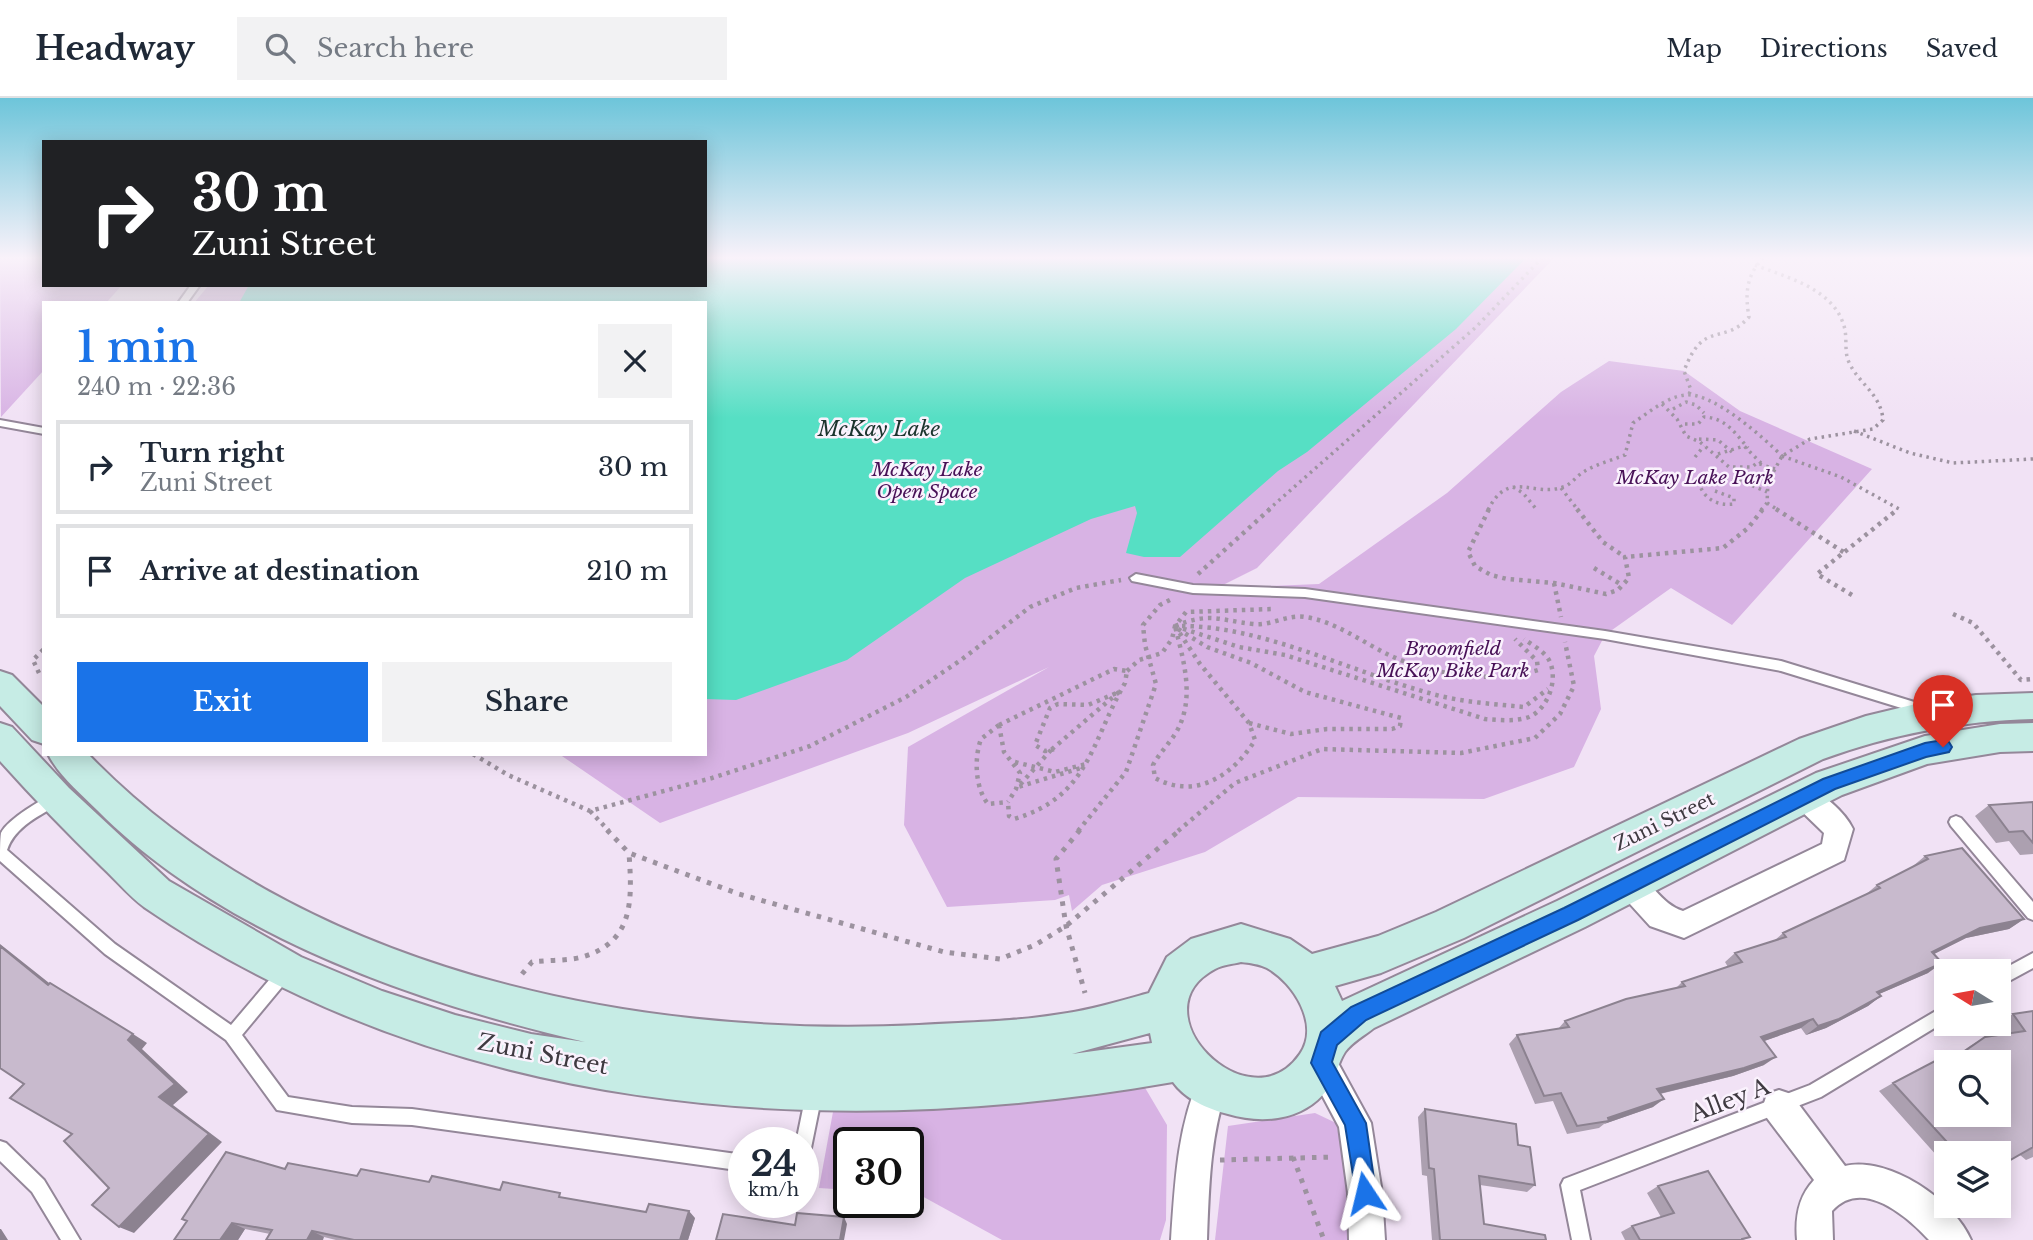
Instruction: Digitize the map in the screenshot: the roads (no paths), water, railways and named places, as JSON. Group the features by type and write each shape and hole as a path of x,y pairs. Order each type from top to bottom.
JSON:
{"main road":[{"path":"0,684 42,728"},
{"name":"Zuni Street","path":"1305,975 1381,954 1450,925 1811,749 1853,733 1962,708 2031,708"},
{"name":"Zuni Street","path":"1325,1051 1359,1013 1437,979 1803,796 1925,750 2000,738 2031,708"},
{"name":"Zuni Street","path":"0,737 56,799 155,893 287,971 380,1010 455,1036 531,1055 711,1083 815,1090 891,1090 1101,1073 1197,1073"},
{"name":"Zuni Street","path":"68,756 144,831 224,886 334,942 410,974 492,1000 662,1035 760,1046 866,1049 1058,1036 1166,1009"},
{"path":"1241,943 1264,948 1286,959 1305,975 1319,994 1326,1016 1325,1051 1307,1082 1287,1094 1262,1100 1236,1097 1197,1073 1169,1034 1166,1009 1171,986 1181,968 1198,954 1218,945 1241,943"}],"street":[{"path":"1630,884 1660,917 1684,925 1834,851 1839,829 1803,796"},
{"path":"1325,1051 1355,1123 1365,1193 1367,1240"},
{"path":"1189,1240 1193,1163 1200,1119 1197,1073"},
{"path":"1779,1106 1837,1184"},
{"path":"1815,1240 1813,1214 1821,1196 1837,1184 1850,1181 1873,1182 1899,1192 1925,1210 1953,1240"}],"lane":[{"path":"0,423 42,431"},
{"path":"1136,578 1193,589 1305,593 1563,630 1782,666 1935,713"},
{"path":"56,799 15,826 2,840 0,852 110,949 232,1035 284,1104 352,1115 412,1116 728,1161"},
{"path":"1956,822 2033,913"},
{"path":"2011,973 2033,960"},
{"path":"232,1035 287,971"},
{"name":"Alley A","path":"1581,1240 1570,1185 1815,1091 1934,1019"},
{"path":"807,1127 815,1090"},
{"path":"0,1149 37,1186 71,1240"}],"water":[{"name":"McKay Lake","path":"707,311 1473,311 1456,329 1307,452 1278,471 1180,557 1144,557 1126,553 1137,513 1135,506 1091,519 965,578 847,660 736,700 707,699"}],"park label":[{"name":"McKay Lake Park","path":"1695,477"},
{"name":"McKay Lake Open Space","path":"927,480"},
{"name":"Broomfield McKay Bike Park","path":"1453,659"}]}
